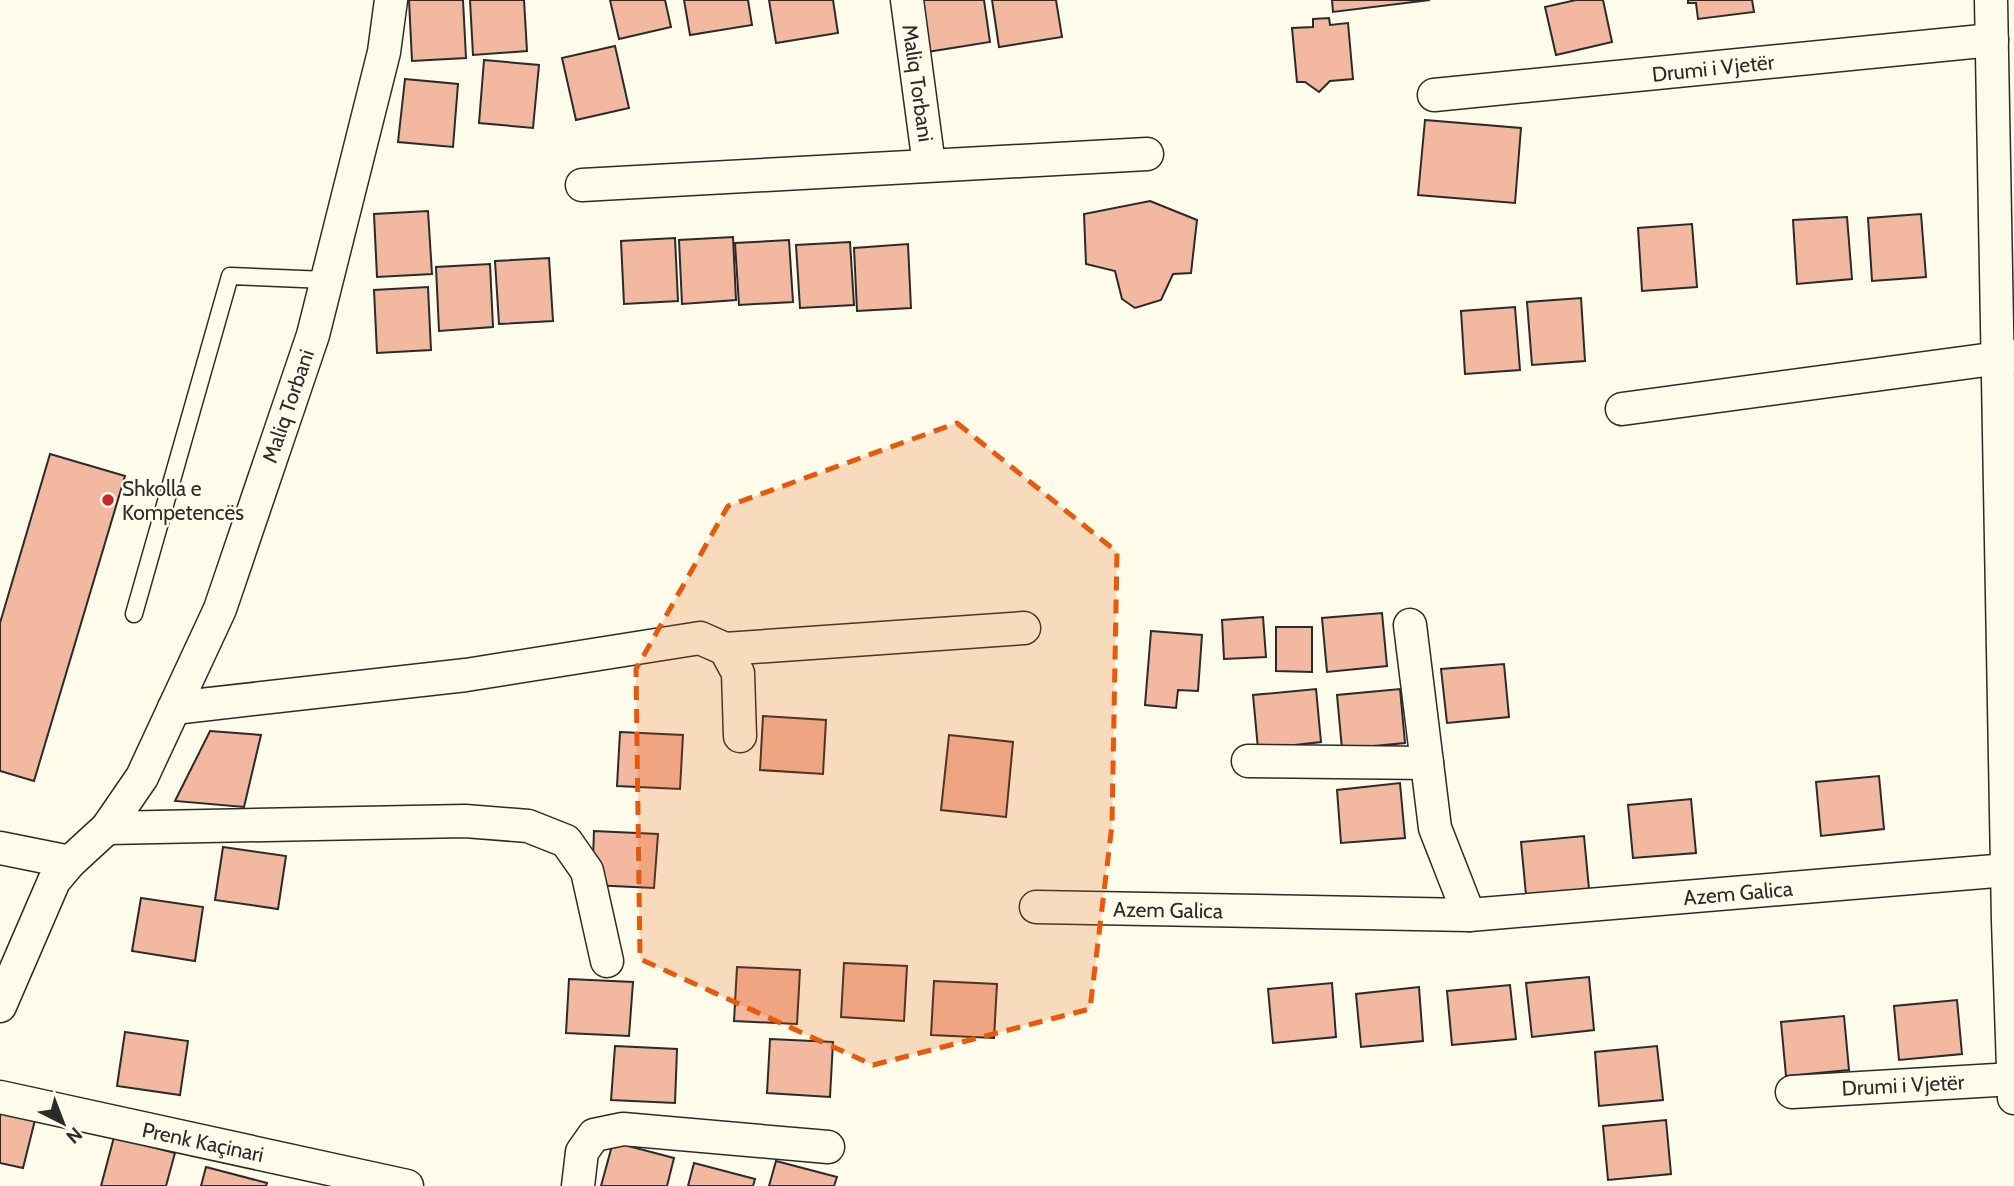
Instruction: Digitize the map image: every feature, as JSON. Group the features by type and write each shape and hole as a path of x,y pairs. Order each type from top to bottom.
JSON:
{"street":[{"name":"Maliq Torbani","path":"0,1006 54,881 70,862 107,828 142,777 220,608 313,335 384,52 391,0"},
{"name":"Maliq Torbani","path":"907,0 929,165"},
{"name":"Drumi i Vjetër","path":"1792,1092 2014,1089 2011,921 2007,870 2009,669 2006,357 1991,0"},
{"name":"Drumi i Vjetër","path":"1434,95 1992,40"},
{"path":"582,185 1147,154"},
{"path":"1622,409 2006,357"},
{"path":"1410,625 1435,828 1469,915"},
{"path":"174,708 466,675 700,638 725,649 1024,628"},
{"path":"725,649 738,673 740,736"},
{"path":"1248,761 1427,763"},
{"path":"107,828 465,821 528,826 566,841 587,871 607,961"},
{"path":"0,848 70,862"},
{"name":"Azem Galica","path":"1036,907 1469,915 2007,870"},
{"name":"Prenk Kaçinari","path":"0,1097 407,1186"},
{"path":"578,1186 582,1152 594,1135 623,1129 828,1147"}],"lane":[{"path":"134,614 230,276 326,280"}],"highlighted area":[{"path":"957,423 1117,552 1112,825 1090,1009 873,1065 640,959 636,669 728,506"}],"building":[{"path":"409,0 463,0 466,58 412,61"},
{"path":"470,0 524,0 527,51 473,55"},
{"path":"610,0 665,0 671,27 619,39"},
{"path":"684,0 748,0 752,25 690,35"},
{"path":"769,0 833,0 838,33 776,43"},
{"path":"920,0 984,0 990,42 927,52"},
{"path":"992,0 1056,0 1062,37 999,47"},
{"path":"1332,0 1430,0 1333,12"},
{"path":"1576,0 1603,0 1612,42 1556,55 1545,7"},
{"path":"1688,0 1752,0 1754,12 1698,19 1696,3 1688,3"},
{"path":"1329,18 1330,25 1348,23 1353,79 1330,81 1319,92 1305,82 1297,82 1292,28 1313,27 1313,19"},
{"path":"615,46 629,108 576,120 562,58"},
{"path":"484,60 539,65 533,128 479,123"},
{"path":"405,79 458,84 453,147 398,142"},
{"path":"1425,120 1521,128 1515,203 1418,195"},
{"path":"1150,201 1197,220 1191,273 1173,274 1161,300 1135,308 1122,299 1115,271 1086,264 1084,214"},
{"path":"428,211 432,274 377,277 374,214"},
{"path":"1921,214 1926,277 1872,281 1868,218"},
{"path":"1847,217 1852,279 1797,284 1793,220"},
{"path":"1692,224 1697,287 1642,291 1638,228"},
{"path":"733,237 736,300 682,304 679,240"},
{"path":"675,238 678,301 624,304 621,241"},
{"path":"789,240 793,302 739,305 735,243"},
{"path":"850,242 854,305 800,308 796,245"},
{"path":"908,244 911,308 857,311 854,248"},
{"path":"549,258 553,321 499,324 495,261"},
{"path":"490,264 493,327 439,331 436,267"},
{"path":"428,287 431,350 377,353 374,290"},
{"path":"1581,298 1585,361 1532,365 1527,302"},
{"path":"1515,307 1520,370 1465,374 1461,311"},
{"path":"50,454 125,476 34,781 0,771 0,623"},
{"path":"1382,613 1387,666 1327,672 1322,618"},
{"path":"1263,617 1266,657 1224,659 1222,620"},
{"path":"1276,627 1312,627 1312,672 1276,671"},
{"path":"1151,631 1202,635 1198,691 1178,690 1176,708 1145,705"},
{"path":"1504,664 1509,717 1447,723 1441,669"},
{"path":"1316,689 1321,742 1258,749 1253,695"},
{"path":"1400,689 1405,743 1342,749 1337,695"},
{"path":"763,716 826,720 823,774 760,770"},
{"path":"210,731 261,735 244,807 175,801"},
{"path":"620,732 683,735 680,789 617,786"},
{"path":"949,735 1013,742 1006,817 941,810"},
{"path":"1879,776 1884,829 1821,836 1816,782"},
{"path":"1400,783 1405,838 1341,843 1337,790"},
{"path":"1691,799 1696,853 1633,858 1628,805"},
{"path":"594,831 658,834 654,888 592,885"},
{"path":"1584,836 1589,889 1526,895 1521,842"},
{"path":"223,847 286,856 278,909 215,900"},
{"path":"141,898 203,907 195,961 132,951"},
{"path":"844,963 907,966 904,1021 841,1017"},
{"path":"737,967 800,970 797,1024 734,1021"},
{"path":"1589,977 1594,1030 1532,1037 1526,983"},
{"path":"569,979 633,982 629,1036 566,1033"},
{"path":"934,981 997,984 994,1038 931,1035"},
{"path":"1332,983 1336,1037 1273,1043 1268,989"},
{"path":"1510,985 1516,1039 1452,1045 1447,991"},
{"path":"1419,987 1423,1041 1361,1047 1356,994"},
{"path":"1957,1000 1962,1054 1899,1060 1894,1006"},
{"path":"1844,1016 1849,1070 1786,1076 1781,1022"},
{"path":"125,1032 188,1041 180,1095 117,1086"},
{"path":"770,1039 833,1042 830,1097 767,1093"},
{"path":"615,1046 677,1049 675,1103 611,1100"},
{"path":"1657,1046 1663,1100 1599,1106 1595,1052"},
{"path":"0,1107 36,1116 23,1168 0,1163"},
{"path":"1666,1120 1671,1174 1608,1180 1603,1126"},
{"path":"114,1137 175,1153 166,1186 101,1186"},
{"path":"613,1142 674,1158 667,1186 601,1186"},
{"path":"776,1161 837,1177 834,1186 769,1186"},
{"path":"694,1163 755,1179 753,1186 688,1186"},
{"path":"206,1167 267,1183 266,1186 201,1186"}],"place":[{"name":"Shkolla e Kompetencës","path":"108,500"}]}
